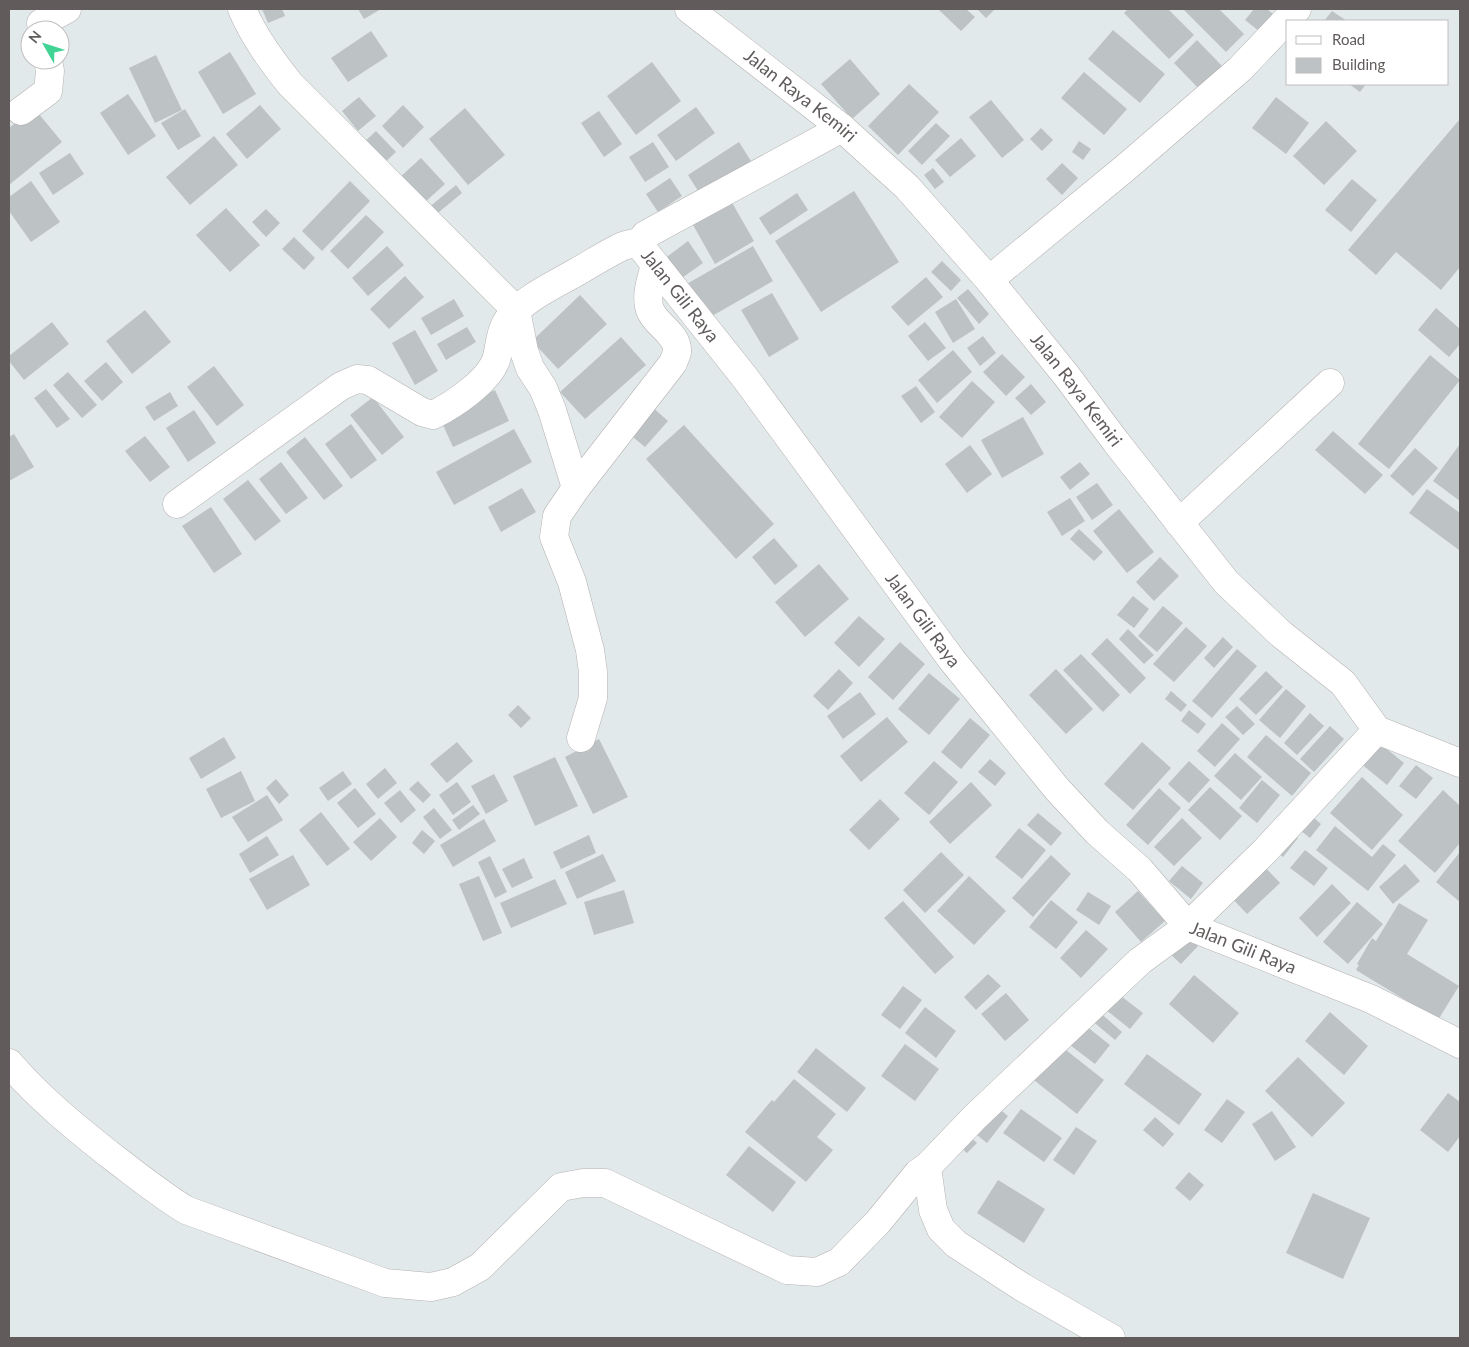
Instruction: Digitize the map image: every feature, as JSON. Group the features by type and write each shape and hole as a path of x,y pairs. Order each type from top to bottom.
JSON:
{"street":[{"path":"39,20 67,9"},
{"path":"242,9 248,23 269,58 290,84 516,310 524,351 530,368 543,388 552,410 576,488"},
{"name":"Jalan Raya Kemiri","path":"689,9 842,128 908,187 989,280 1066,374 1226,582 1281,634 1343,683 1377,730"},
{"path":"1287,20 1297,9"},
{"path":"989,280 1124,169 1240,69 1286,21"},
{"path":"21,111 48,91 50,70"},
{"name":"Jalan Gili Raya","path":"842,128 645,235 642,241 642,248 746,379 952,660 1057,789 1097,832 1140,870 1188,926 1371,999 1460,1044"},
{"path":"177,504 342,386 357,379 368,380 422,412 434,415 446,409 481,381 489,371 496,360 499,339 506,323 516,310 530,299 596,261 623,247 642,241"},
{"path":"581,738 593,698 593,672 590,650 572,582 554,537 557,516 576,488 676,357 678,351 673,338 655,319 649,308 649,292 655,264"},
{"path":"1179,523 1330,383"},
{"path":"9,1063 26,1083 69,1122 163,1196 186,1210 385,1283 431,1287 453,1282 480,1267 561,1187 582,1183 604,1183 788,1270 817,1272 839,1262 878,1222 918,1173 927,1167 975,1117 1140,961 1188,926 1265,851 1377,730 1460,762"},
{"path":"927,1167 933,1210 941,1229 956,1244 1022,1287 1111,1338"}],"building":[{"path":"262,9 282,9 285,16 268,23"},
{"path":"358,9 381,9 364,19"},
{"path":"938,9 966,9 975,17 961,31"},
{"path":"977,9 995,9 986,18"},
{"path":"1128,9 1168,9 1194,35 1169,59 1124,13"},
{"path":"1183,9 1219,9 1244,34 1226,52"},
{"path":"1254,9 1267,9 1273,14 1259,31 1245,20"},
{"path":"1332,11 1346,20 1325,20"},
{"path":"1113,30 1165,74 1140,103 1088,59"},
{"path":"371,31 388,56 348,82 331,58"},
{"path":"1197,40 1223,67 1200,90 1174,63"},
{"path":"230,52 256,94 223,114 198,72"},
{"path":"156,55 182,110 155,123 129,68"},
{"path":"850,59 880,94 852,119 821,84"},
{"path":"652,62 681,101 636,135 607,96"},
{"path":"1084,72 1127,109 1104,135 1061,98"},
{"path":"909,84 939,112 898,155 868,126"},
{"path":"1350,85 1365,85 1360,92"},
{"path":"128,94 156,136 128,155 100,113"},
{"path":"359,97 376,116 358,131 342,111"},
{"path":"1276,97 1309,123 1286,154 1252,128"},
{"path":"991,100 1024,140 1002,158 969,117"},
{"path":"260,105 281,129 247,159 226,134"},
{"path":"403,105 424,127 403,148 382,126"},
{"path":"696,107 715,133 676,161 657,135"},
{"path":"34,108 62,142 9,185 9,128"},
{"path":"465,108 505,155 468,185 429,139"},
{"path":"185,109 201,136 178,150 161,123"},
{"path":"599,111 622,144 604,157 581,123"},
{"path":"1460,119 1460,267 1441,290 1396,252 1376,275 1348,250"},
{"path":"1326,121 1357,151 1324,185 1293,156"},
{"path":"936,123 950,136 922,165 908,151"},
{"path":"1041,128 1053,140 1042,151 1030,139"},
{"path":"376,131 396,152 381,166 361,145"},
{"path":"214,136 238,165 190,205 166,177"},
{"path":"961,138 976,156 950,177 935,160"},
{"path":"1079,141 1091,149 1083,160 1072,152"},
{"path":"653,142 669,167 645,182 629,157"},
{"path":"739,142 751,161 700,194 688,175"},
{"path":"70,153 84,174 53,195 39,173"},
{"path":"421,158 445,184 423,204 399,178"},
{"path":"1062,163 1078,178 1062,195 1046,179"},
{"path":"933,168 944,182 935,189 924,175"},
{"path":"670,178 682,196 658,212 646,194"},
{"path":"1352,179 1377,200 1351,232 1325,210"},
{"path":"31,181 60,222 31,242 9,211 9,197"},
{"path":"350,181 370,201 322,251 302,231"},
{"path":"456,185 462,193 433,217 427,209"},
{"path":"854,191 899,262 821,312 775,241"},
{"path":"797,193 808,210 770,235 759,218"},
{"path":"731,201 754,241 715,264 692,223"},
{"path":"226,208 260,245 230,272 196,235"},
{"path":"266,209 280,223 266,237 252,222"},
{"path":"366,215 384,232 348,269 330,251"},
{"path":"294,237 315,258 304,270 282,249"},
{"path":"688,241 703,263 679,280 664,259"},
{"path":"387,246 404,265 368,296 352,278"},
{"path":"753,246 773,281 705,320 685,285"},
{"path":"942,261 961,280 951,291 931,272"},
{"path":"405,276 424,297 389,329 370,309"},
{"path":"926,277 943,297 908,326 891,307"},
{"path":"968,289 989,314 979,324 957,298"},
{"path":"772,293 799,339 769,357 741,310"},
{"path":"580,295 607,324 558,369 532,341"},
{"path":"454,299 464,316 431,335 421,318"},
{"path":"956,299 975,329 953,343 935,312"},
{"path":"1436,308 1460,329 1460,344 1449,357 1418,330"},
{"path":"145,310 171,342 132,374 106,341"},
{"path":"52,322 69,344 24,380 9,361 9,356"},
{"path":"925,322 946,348 928,361 908,336"},
{"path":"467,327 476,342 446,360 437,344"},
{"path":"415,330 438,371 415,385 392,343"},
{"path":"983,336 996,353 980,366 967,348"},
{"path":"621,337 646,365 585,419 560,392"},
{"path":"953,350 972,372 937,403 918,380"},
{"path":"1002,354 1025,377 1006,396 983,372"},
{"path":"1430,355 1460,380 1389,469 1358,444"},
{"path":"106,362 123,382 102,401 84,381"},
{"path":"214,366 244,405 217,426 187,387"},
{"path":"68,372 97,405 82,418 53,385"},
{"path":"972,381 995,402 962,438 939,417"},
{"path":"1031,384 1046,402 1031,415 1015,398"},
{"path":"916,386 935,412 921,423 901,396"},
{"path":"46,389 70,419 57,428 34,398"},
{"path":"495,390 509,421 453,447 439,416"},
{"path":"170,392 178,406 154,421 145,407"},
{"path":"373,397 404,437 382,455 350,415"},
{"path":"651,406 668,421 645,447 628,433"},
{"path":"194,410 216,443 188,462 166,428"},
{"path":"1023,417 1044,454 1002,478 981,440"},
{"path":"351,424 377,460 351,479 325,444"},
{"path":"684,425 774,524 736,559 646,459"},
{"path":"514,429 532,462 454,505 436,472"},
{"path":"1333,431 1383,475 1365,494 1315,450"},
{"path":"14,434 34,467 9,481 9,437"},
{"path":"145,436 170,467 150,482 125,451"},
{"path":"305,437 343,486 324,500 286,452"},
{"path":"1460,444 1460,501 1433,481"},
{"path":"970,445 992,474 967,493 945,464"},
{"path":"1415,448 1438,468 1413,496 1390,476"},
{"path":"281,462 308,498 286,514 259,479"},
{"path":"1080,462 1090,474 1070,490 1060,477"},
{"path":"248,480 281,521 255,541 223,499"},
{"path":"1097,483 1113,505 1092,520 1076,497"},
{"path":"522,488 536,512 501,532 488,507"},
{"path":"1427,489 1460,513 1459,550 1409,513"},
{"path":"1070,498 1085,521 1062,536 1047,512"},
{"path":"211,507 242,554 214,573 182,526"},
{"path":"1119,509 1154,552 1127,573 1093,531"},
{"path":"1079,529 1103,552 1094,561 1070,539"},
{"path":"774,538 798,566 775,585 752,557"},
{"path":"1160,557 1179,576 1154,601 1136,582"},
{"path":"819,564 849,599 805,637 775,602"},
{"path":"1133,596 1149,609 1134,628 1117,615"},
{"path":"1163,606 1183,623 1157,652 1138,636"},
{"path":"859,616 885,639 859,667 834,643"},
{"path":"1186,627 1207,646 1174,682 1153,664"},
{"path":"1128,629 1154,655 1144,664 1119,639"},
{"path":"1223,637 1233,647 1214,668 1204,658"},
{"path":"1107,638 1146,678 1130,694 1091,654"},
{"path":"900,642 925,664 893,700 868,677"},
{"path":"1237,649 1257,666 1212,718 1192,701"},
{"path":"1081,654 1120,695 1103,712 1063,670"},
{"path":"839,669 853,683 828,710 813,696"},
{"path":"1056,669 1093,709 1066,734 1029,695"},
{"path":"1266,671 1283,687 1256,715 1239,699"},
{"path":"929,673 960,699 929,735 898,709"},
{"path":"1286,689 1306,706 1280,738 1259,720"},
{"path":"1171,691 1187,705 1181,712 1165,699"},
{"path":"860,692 876,714 843,739 827,716"},
{"path":"518,705 531,718 521,728 508,715"},
{"path":"1237,706 1255,724 1243,735 1225,717"},
{"path":"1189,710 1206,724 1198,734 1181,721"},
{"path":"1310,713 1324,726 1297,755 1284,743"},
{"path":"887,717 908,742 861,782 840,756"},
{"path":"970,718 990,735 961,769 941,752"},
{"path":"1222,723 1240,739 1215,767 1197,751"},
{"path":"1330,726 1344,739 1314,772 1300,759"},
{"path":"1266,735 1311,773 1292,796 1247,757"},
{"path":"224,737 236,758 201,779 189,758"},
{"path":"599,739 628,797 593,814 565,757"},
{"path":"457,742 473,761 447,783 430,764"},
{"path":"1142,742 1171,768 1133,810 1104,784"},
{"path":"1378,742 1404,763 1387,785 1360,763"},
{"path":"1235,753 1262,777 1241,800 1214,776"},
{"path":"555,757 578,806 535,826 513,776"},
{"path":"990,759 1006,773 995,786 978,772"},
{"path":"934,761 958,782 929,815 904,793"},
{"path":"1189,761 1210,780 1189,803 1168,784"},
{"path":"1416,765 1433,778 1416,799 1399,786"},
{"path":"385,768 397,783 378,799 366,784"},
{"path":"241,771 255,801 221,818 206,789"},
{"path":"343,771 352,784 328,801 319,788"},
{"path":"494,774 508,801 486,814 471,786"},
{"path":"1362,777 1403,815 1372,850 1330,813"},
{"path":"276,779 289,795 279,804 266,788"},
{"path":"1262,780 1280,795 1257,823 1239,808"},
{"path":"418,781 431,795 423,803 409,789"},
{"path":"457,782 471,802 453,815 439,795"},
{"path":"971,782 992,805 950,844 929,822"},
{"path":"1210,787 1242,816 1220,840 1188,810"},
{"path":"355,788 376,814 358,828 337,803"},
{"path":"1159,788 1181,808 1148,845 1126,825"},
{"path":"400,790 416,810 401,823 384,803"},
{"path":"1443,790 1460,806 1460,843 1435,873 1398,841"},
{"path":"267,795 283,820 248,842 232,817"},
{"path":"880,799 900,819 869,850 849,830"},
{"path":"473,805 480,814 459,830 452,820"},
{"path":"434,808 452,830 440,839 423,817"},
{"path":"321,812 350,849 327,866 299,830"},
{"path":"1307,812 1321,824 1310,838 1295,826"},
{"path":"1038,813 1062,833 1051,846 1027,825"},
{"path":"380,818 397,837 371,861 353,842"},
{"path":"1182,818 1202,838 1174,866 1154,847"},
{"path":"484,819 496,841 453,867 440,845"},
{"path":"1335,826 1372,857 1383,844 1396,855 1368,891 1316,850"},
{"path":"1019,828 1046,850 1022,879 995,857"},
{"path":"422,830 435,841 424,854 412,843"},
{"path":"1290,831 1298,838 1283,857 1275,850"},
{"path":"589,835 596,853 561,869 553,852"},
{"path":"267,836 279,855 250,873 239,854"},
{"path":"1305,850 1328,868 1314,886 1290,868"},
{"path":"941,852 964,875 925,913 903,890"},
{"path":"1460,852 1460,902 1436,882"},
{"path":"603,854 616,881 577,899 565,872"},
{"path":"293,855 310,885 267,910 249,879"},
{"path":"1051,855 1071,874 1033,917 1012,898"},
{"path":"490,856 507,892 495,898 478,862"},
{"path":"524,858 533,878 512,888 502,869"},
{"path":"1260,862 1280,883 1247,914 1227,893"},
{"path":"1405,864 1420,881 1393,904 1379,887"},
{"path":"1182,866 1203,883 1191,899 1169,881"},
{"path":"479,876 502,933 483,941 459,884"},
{"path":"969,876 1006,911 974,945 937,911"},
{"path":"555,879 567,904 511,928 500,903"},
{"path":"1332,884 1351,903 1317,937 1299,918"},
{"path":"624,890 634,923 594,935 584,902"},
{"path":"1138,891 1165,921 1141,942 1115,912"},
{"path":"1088,892 1111,906 1099,925 1076,910"},
{"path":"1051,900 1078,922 1056,949 1029,927"},
{"path":"903,901 954,957 935,974 884,918"},
{"path":"1357,902 1383,924 1348,964 1323,942"},
{"path":"1399,903 1428,920 1407,954 1459,986 1438,1020 1356,970 1359,965 1357,964 1372,938 1376,941"},
{"path":"1086,930 1108,949 1081,978 1060,958"},
{"path":"1186,935 1198,946 1181,964 1169,953"},
{"path":"988,974 1001,986 976,1010 964,997"},
{"path":"1194,975 1239,1013 1213,1043 1169,1004"},
{"path":"903,986 922,1000 900,1029 881,1015"},
{"path":"1006,993 1029,1020 1005,1041 981,1014"},
{"path":"1117,993 1143,1013 1130,1029 1105,1009"},
{"path":"925,1007 956,1031 936,1058 905,1033"},
{"path":"1097,1010 1122,1032 1115,1040 1090,1019"},
{"path":"1330,1012 1368,1046 1344,1075 1305,1041"},
{"path":"1081,1022 1110,1045 1095,1064 1066,1042"},
{"path":"1057,1043 1104,1080 1077,1114 1030,1077"},
{"path":"905,1044 939,1069 915,1101 881,1076"},
{"path":"816,1048 866,1088 847,1112 797,1072"},
{"path":"1147,1054 1202,1094 1179,1125 1124,1084"},
{"path":"1298,1057 1345,1103 1312,1137 1265,1091"},
{"path":"794,1079 836,1114 817,1137 833,1150 806,1182 745,1132 772,1100 774,1102"},
{"path":"1448,1093 1460,1102 1460,1136 1448,1152 1420,1130"},
{"path":"1227,1099 1245,1112 1222,1143 1204,1130"},
{"path":"993,1104 1008,1116 987,1143 972,1131"},
{"path":"1021,1109 1062,1138 1044,1162 1003,1133"},
{"path":"1272,1111 1296,1147 1275,1161 1252,1124"},
{"path":"1155,1117 1174,1134 1163,1147 1143,1130"},
{"path":"1076,1127 1097,1141 1074,1175 1053,1160"},
{"path":"969,1136 977,1143 967,1153 959,1146"},
{"path":"749,1146 796,1182 773,1212 726,1175"},
{"path":"1189,1172 1204,1185 1190,1201 1175,1188"},
{"path":"998,1180 1045,1209 1024,1243 977,1213"},
{"path":"1313,1193 1370,1218 1343,1279 1286,1253"}]}
